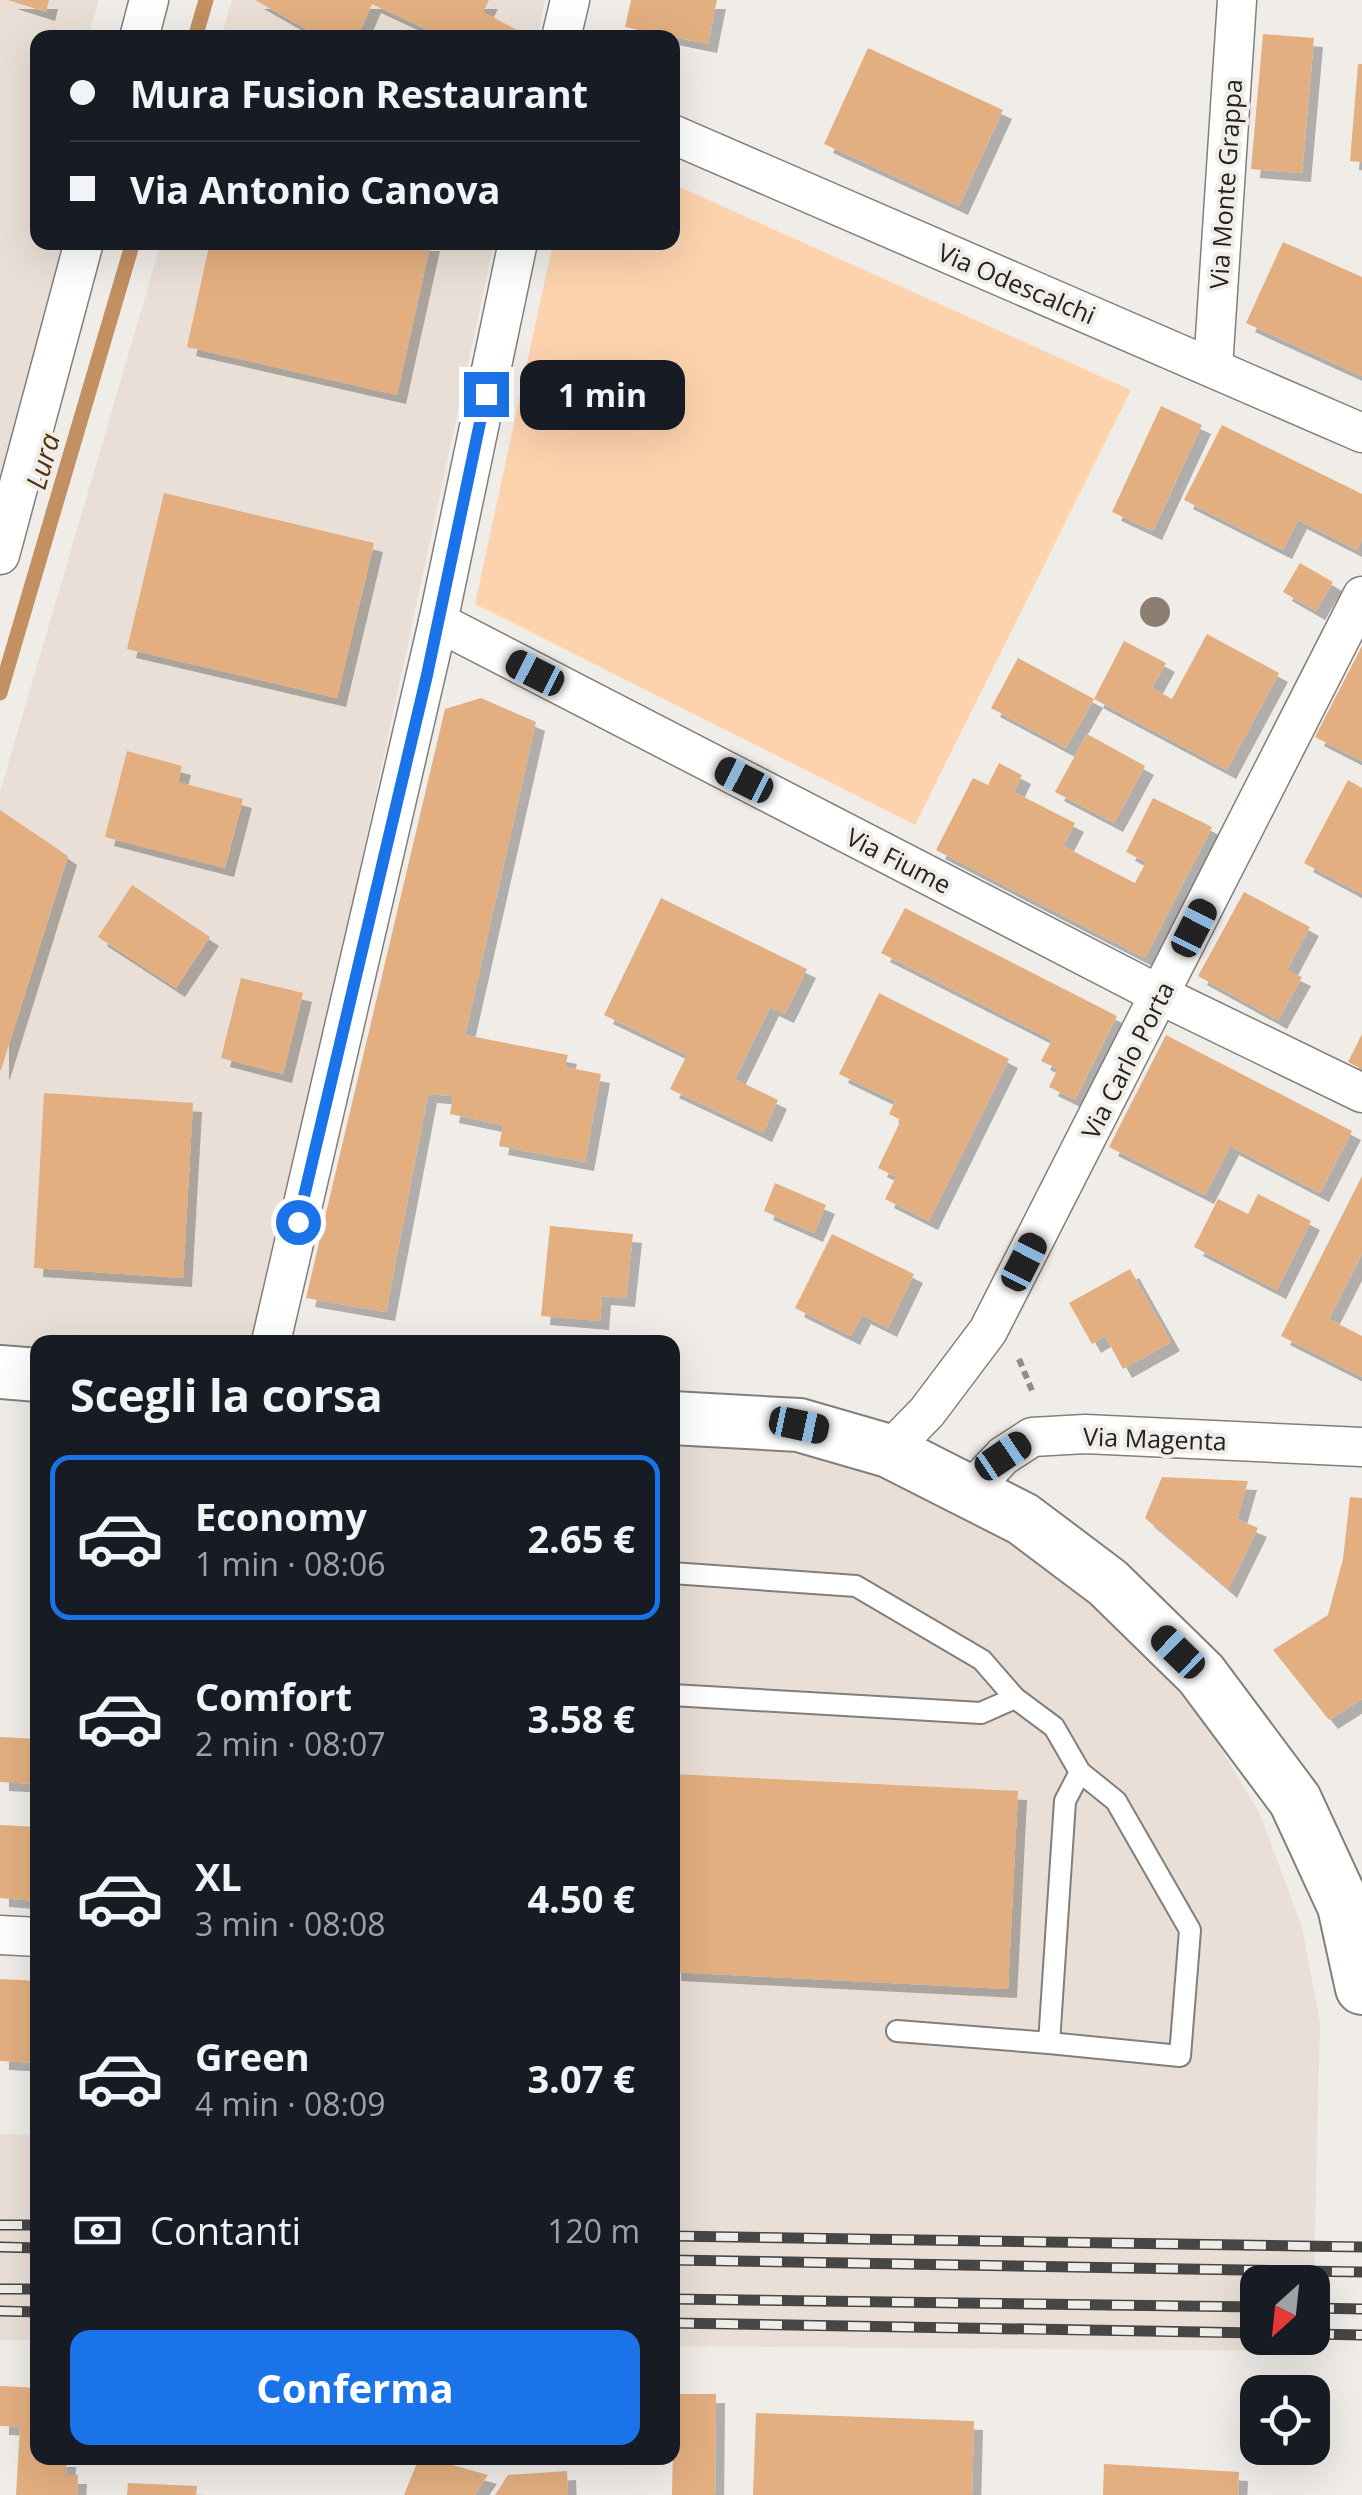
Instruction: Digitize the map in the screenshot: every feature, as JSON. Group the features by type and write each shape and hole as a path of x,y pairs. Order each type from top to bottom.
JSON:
{"main road":[{"path":"0,1372 30,1374"},
{"path":"680,1418 799,1425 889,1452 1024,1519 1108,1583 1201,1674 1296,1800 1344,1906 1362,1988"},
{"path":"1296,1800 1327,1825 1362,1842"}],"street":[{"path":"141,30 149,0"},
{"path":"563,30 570,0"},
{"name":"Via Monte Grappa","path":"1213,368 1237,0"},
{"name":"Via Odescalchi","path":"680,137 1362,433"},
{"path":"0,555 82,250"},
{"path":"274,1335 438,622 516,250"},
{"name":"Via Carlo Porta","path":"889,1452 927,1412 988,1332 1362,596"},
{"name":"Via Fiume","path":"438,622 1160,994 1362,1093"},
{"name":"Via Magenta","path":"970,1492 1003,1456 1032,1437 1086,1434 1362,1446"},
{"path":"0,1934 30,1936"}],"lane":[{"path":"680,1575 856,1586 982,1660 1015,1698 1054,1727 1080,1772 1116,1801 1190,1930 1180,2056 897,2031"},
{"path":"680,1695 981,1713 1015,1698"},
{"path":"1049,2043 1065,1802 1080,1772"}],"path":[{"path":"988,1332 1016,1347 1029,1390 1086,1434"}],"shaded area":[{"path":"0,0 99,0 90,30 30,30 30,250 65,251 0,498"},
{"path":"232,0 545,0 539,30 223,30"},
{"path":"680,187 1131,390 915,825 475,604 551,250 680,250"},
{"path":"159,250 492,250 260,1335 30,1335 30,1348 0,1346 0,792"},
{"path":"680,1435 804,1444 881,1471 1010,1540 1105,1611 1193,1701 1260,1814 1302,1927 1320,2023 1314,2265 1240,2265 1240,2350 680,2346"},
{"path":"0,2134 30,2135 30,2340 0,2340"}],"building":[{"path":"8,0 49,0 46,12"},
{"path":"255,0 489,0 483,12 517,30 428,30 372,4 361,30 308,30"},
{"path":"631,0 717,0 708,44 680,38 680,30 625,27"},
{"path":"1263,34 1314,38 1302,173 1251,169"},
{"path":"868,48 1003,110 959,206 824,144"},
{"path":"1358,64 1362,64 1362,162 1350,161"},
{"path":"1283,242 1362,277 1362,376 1246,323"},
{"path":"208,250 429,250 397,395 187,347"},
{"path":"1161,406 1202,425 1153,531 1112,512"},
{"path":"1222,425 1362,494 1362,539 1357,550 1298,520 1283,550 1184,500"},
{"path":"164,493 374,543 337,698 127,649"},
{"path":"1300,563 1333,582 1316,611 1283,592"},
{"path":"1207,634 1279,673 1227,770 1094,699 1124,641 1166,663 1152,688 1172,699"},
{"path":"1362,646 1362,761 1315,737"},
{"path":"1018,658 1094,699 1066,748 991,708"},
{"path":"481,698 536,722 465,1035 568,1055 565,1067 601,1074 585,1162 499,1146 503,1125 450,1114 453,1096 428,1094 386,1312 306,1298 445,709"},
{"path":"1087,734 1145,766 1114,823 1055,792"},
{"path":"127,751 182,766 178,782 243,799 225,868 105,837"},
{"path":"999,763 1022,775 1014,792 1075,823 1063,846 1135,883 1146,862 1126,852 1153,798 1212,827 1145,958 936,850 973,778 988,785"},
{"path":"1348,780 1362,788 1362,894 1304,863"},
{"path":"0,810 68,856 1,1070 0,1070"},
{"path":"132,885 210,937 176,988 98,937"},
{"path":"1244,892 1310,927 1287,970 1302,977 1278,1020 1198,976"},
{"path":"661,898 807,969 785,1014 770,1007 735,1079 778,1100 763,1133 670,1089 687,1055 604,1015"},
{"path":"905,908 1117,1016 1075,1100 1049,1087 1058,1069 1041,1061 1052,1040 881,953"},
{"path":"241,978 303,993 283,1074 221,1058"},
{"path":"879,993 1009,1059 929,1221 885,1199 896,1177 878,1168 901,1120 889,1114 895,1101 839,1074"},
{"path":"1362,1034 1362,1069 1348,1062"},
{"path":"1166,1035 1352,1131 1320,1193 1230,1146 1205,1195 1109,1147"},
{"path":"44,1093 193,1103 183,1278 34,1268"},
{"path":"1362,1176 1362,1254 1329,1319 1362,1336 1362,1377 1281,1336"},
{"path":"775,1183 826,1205 814,1233 764,1211"},
{"path":"1258,1194 1311,1221 1277,1290 1194,1247 1218,1199 1248,1214"},
{"path":"550,1226 633,1234 626,1298 602,1296 600,1321 541,1316"},
{"path":"832,1234 914,1274 888,1328 862,1315 851,1336 795,1308"},
{"path":"1130,1269 1171,1342 1123,1369 1105,1336 1092,1344 1069,1303"},
{"path":"1162,1477 1248,1481 1237,1519 1258,1528 1228,1589 1145,1518"},
{"path":"1350,1497 1362,1498 1362,1699 1329,1720 1273,1650 1328,1615 1343,1559"},
{"path":"0,1737 30,1739 30,1784 0,1782"},
{"path":"680,1774 1018,1791 1008,1989 680,1972"},
{"path":"0,1825 30,1827 30,1900 0,1898"},
{"path":"0,1979 30,1981 30,2063 0,2061"},
{"path":"0,2386 30,2388 30,2465 67,2465 66,2475 78,2475 77,2495 16,2495 20,2427 0,2426"},
{"path":"680,2394 716,2394 715,2495 672,2495 673,2465 680,2465"},
{"path":"756,2413 974,2421 972,2495 753,2495"},
{"path":"1104,2464 1239,2472 1238,2495 1103,2495"},
{"path":"416,2465 453,2465 488,2475 474,2495 404,2495"},
{"path":"567,2471 568,2495 495,2495 508,2475"},
{"path":"128,2483 197,2486 196,2495 127,2495"}],"waterway":[{"name":"Lura","path":"197,30 206,0"},
{"name":"Lura","path":"0,693 131,250"}],"railway":[{"path":"0,2225 30,2225"},
{"path":"680,2236 1362,2247"},
{"path":"0,2247 30,2248"},
{"path":"680,2260 1362,2272"},
{"path":"0,2289 30,2289"},
{"path":"680,2299 1240,2307"},
{"path":"1330,2308 1362,2309"},
{"path":"0,2311 30,2312"},
{"path":"680,2323 1240,2333"},
{"path":"1330,2334 1362,2335"}],"route":[{"path":"298,1222 427,675 486,394"}]}
